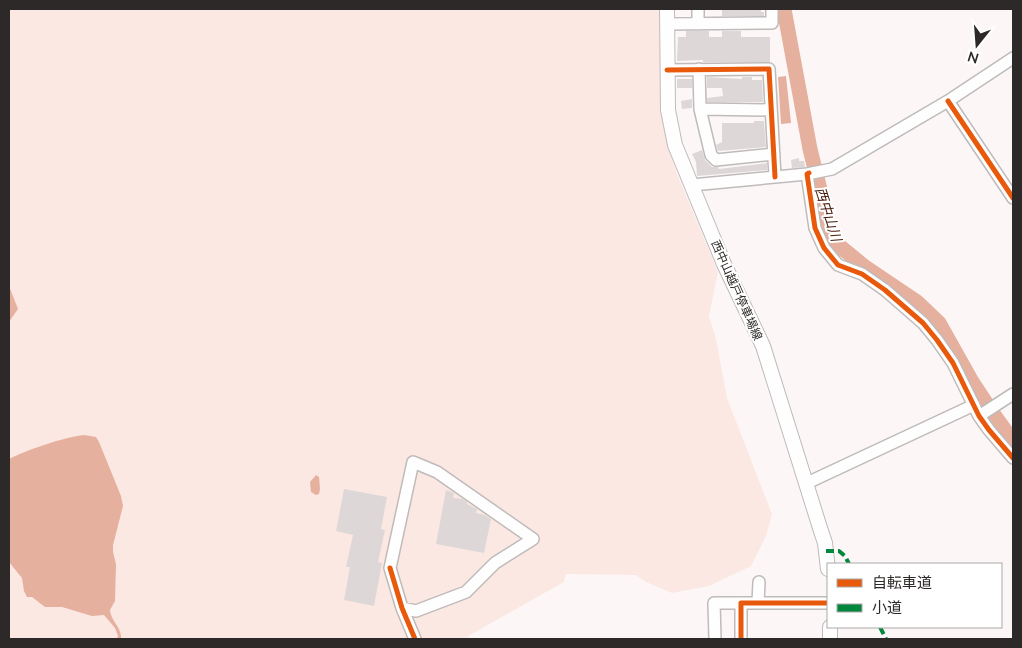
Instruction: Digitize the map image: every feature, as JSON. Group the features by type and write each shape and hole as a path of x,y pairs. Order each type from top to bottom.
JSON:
{"main road":[{"name":"西中山越戸停車場線","path":"667,9 668,110 675,145 724,264 763,346 825,543 827,563"}],"street":[{"path":"698,9 698,24"},
{"path":"667,24 772,24 772,9"},
{"path":"692,185 808,174 832,169 948,101 1013,58"},
{"path":"699,69 700,109 711,155 716,160 774,154"},
{"path":"667,70 770,69 775,177"},
{"path":"948,101 1013,198"},
{"path":"700,109 772,110"},
{"path":"808,174 815,228 824,248 838,265 862,274 885,290 923,324 937,340 953,364 988,430 1013,458"},
{"path":"980,415 1013,394"},
{"path":"807,483 974,405"},
{"path":"402,608 416,611 466,592 496,563 533,539 437,472 413,462 390,568 402,608 415,639"},
{"path":"758,602 759,582"},
{"path":"714,639 714,603 827,603"},
{"path":"741,639 742,603"}],"shaded area":[{"path":"9,9 662,9 668,146 677,174 718,272 709,316 716,339 727,398 772,514 766,536 751,566 709,586 672,593 646,582 636,575 566,574 564,582 468,636 469,639 9,639"},
{"path":"786,76 791,123 781,124 778,77"},
{"path":"9,286 18,309 9,322"},
{"path":"84,435 96,437 99,442 121,496 123,506 113,545 116,564 115,601 110,610 112,618 120,631 121,639 117,639 118,636 115,628 104,615 92,616 62,607 45,607 32,597 27,597 22,578 9,562 9,459 46,444"},
{"path":"316,475 319,477 320,489 319,494 316,495 311,492 310,482"}],"building":[{"path":"722,9 761,9 761,12 764,12 764,16 722,16"},
{"path":"686,31 709,31 709,37 722,37 722,31 741,31 741,37 770,37 770,62 677,61 678,37 686,37"},
{"path":"707,77 742,79 742,77 752,77 752,80 762,80 763,102 707,102 707,98 723,96 722,88 707,88"},
{"path":"677,79 692,79 692,88 677,88"},
{"path":"692,99 692,108 682,109 681,101"},
{"path":"754,121 764,121 766,147 718,151 716,145 722,142 722,123 754,123"},
{"path":"702,150 705,160 712,167 718,167 719,169 767,163 767,170 697,176 696,162 692,154"},
{"path":"799,158 799,161 804,161 805,167 792,168 791,160"},
{"path":"344,489 387,497 381,529 385,530 378,562 382,563 374,606 344,600 350,567 346,567 353,535 336,531"},
{"path":"446,490 454,493 453,498 463,499 467,504 477,509 476,513 491,519 484,553 436,544"}],"waterway":[{"name":"西中山川","path":"784,9 810,149 829,226 837,244 865,267 917,302 939,323 971,380 1013,441"}],"marked path":[{"path":"826,551 839,551 845,556 848,563"},
{"path":"880,628 886,639"}],"cycle path":[{"path":"667,70 769,69 775,177"},
{"path":"948,101 1013,198"},
{"path":"809,173 807,174 815,228 824,248 838,265 862,274 885,290 923,323 953,363 979,416 1013,458"},
{"path":"390,568 402,608 415,639"},
{"path":"741,639 741,603 827,603"}]}
